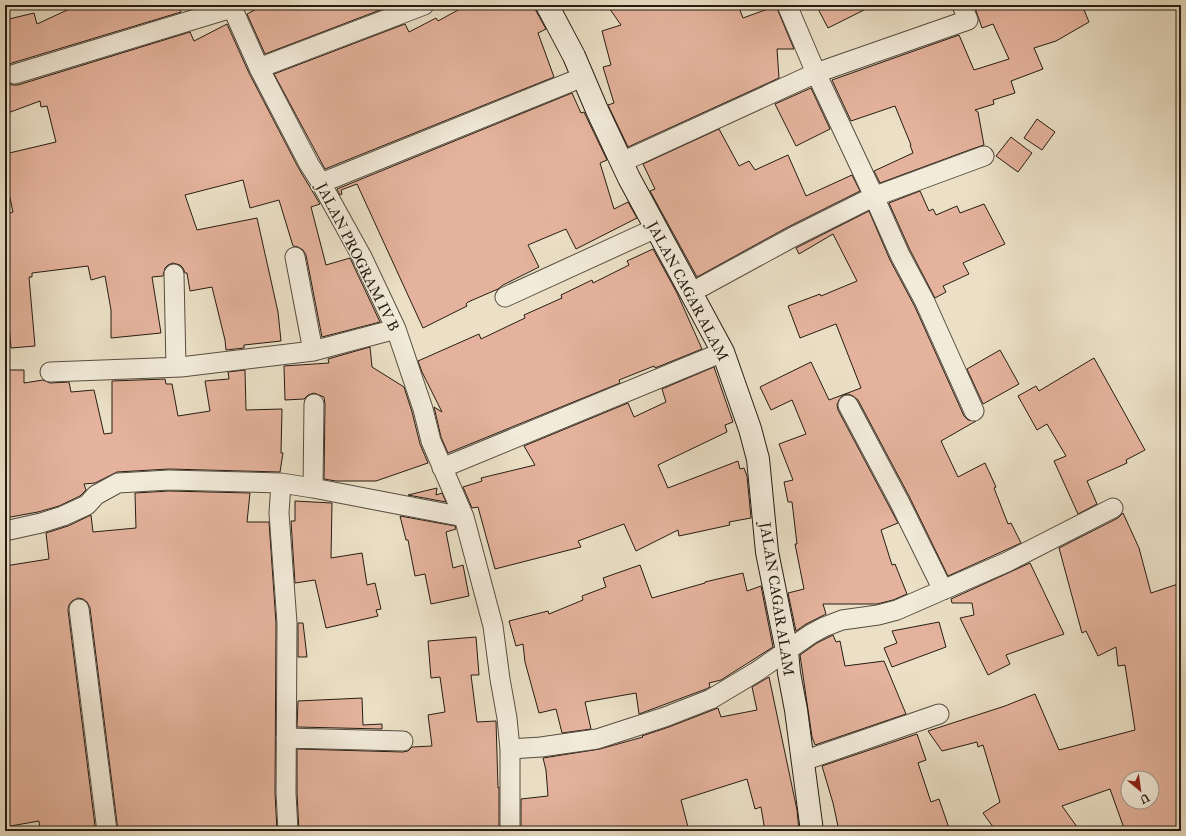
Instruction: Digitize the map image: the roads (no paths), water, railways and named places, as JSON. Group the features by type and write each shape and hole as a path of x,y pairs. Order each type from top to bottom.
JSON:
{"street":[{"path":"259,68 424,5"},
{"name":"JALAN CAGAR ALAM","path":"547,5 561,30 622,162 723,352 755,445 758,459 767,552 787,650 812,831"},
{"path":"787,5 816,73 873,197 900,255 925,302 974,411"},
{"path":"622,162 816,73 968,20 962,5"},
{"path":"15,74 231,7"},
{"name":"JALAN PROGRAM IV B","path":"231,7 259,68 362,257 396,329 423,409 431,441 464,517 493,626 507,718 510,749 510,831"},
{"path":"321,183 583,77"},
{"path":"692,292 793,237 873,197 984,156"},
{"path":"505,297 656,228"},
{"path":"295,257 314,351"},
{"path":"174,274 176,367"},
{"path":"50,372 176,367 314,351 396,329"},
{"path":"442,468 723,352"},
{"path":"313,488 314,404"},
{"path":"848,405 899,501 943,590"},
{"path":"5,531 41,523 63,516 87,505 96,494 118,483 169,480 281,483 464,517"},
{"path":"281,483 279,513 287,623 286,793 288,831"},
{"path":"510,749 541,747 597,739 664,717 711,699 756,672 811,634 842,620 891,612 1007,562 1113,508"},
{"path":"79,609 107,831"},
{"path":"803,761 940,714"},
{"path":"286,738 403,741"}]}
